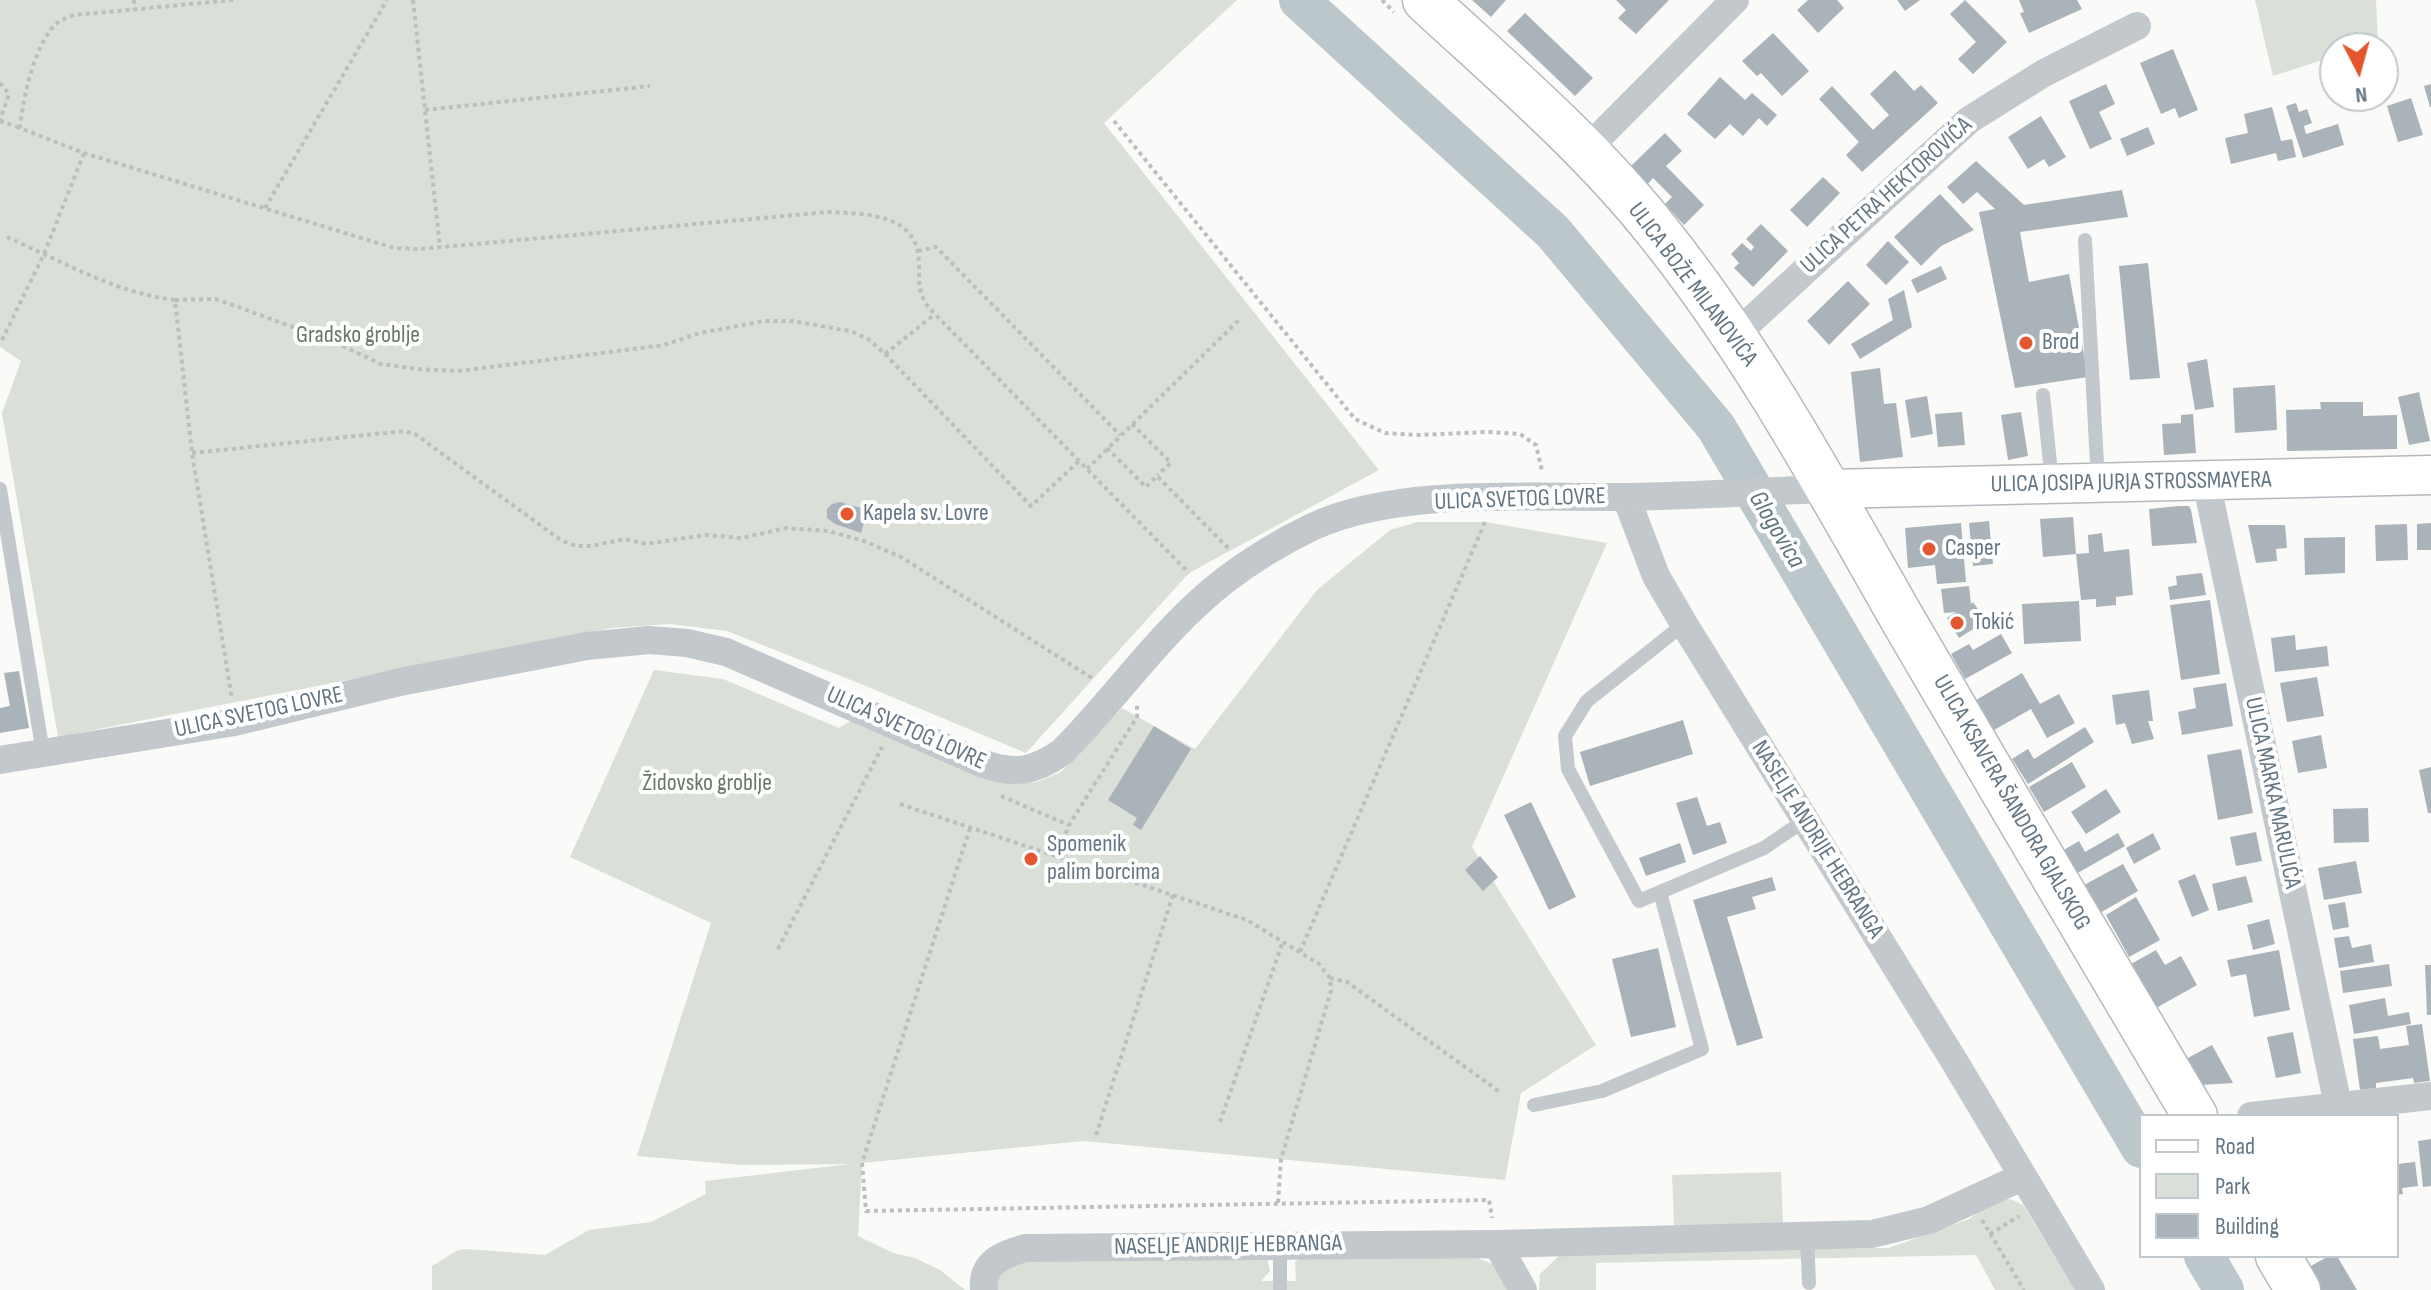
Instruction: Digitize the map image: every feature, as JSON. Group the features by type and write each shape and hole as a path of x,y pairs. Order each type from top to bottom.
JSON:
{"main road":[{"name":"ULICA BOŽE MILANOVIĆA","path":"1415,10 1585,151 1658,231 1734,336 1813,490"},
{"name":"ULICA JOSIPA JURJA STROSSMAYERA","path":"1813,490 2431,475"},
{"name":"ULICA KSAVERA ŠANDORA GJALSKOG","path":"1813,490 1903,618 2194,1114"},
{"path":"2279,1258 2298,1290"}],"street":[{"path":"1585,151 1735,0"},
{"name":"ULICA PETRA HEKTOROVIĆA","path":"1734,336 1969,120 2044,73 2137,26"},
{"name":"ULICA MARKA MARULIĆA","path":"2206,481 2338,1105"},
{"name":"ULICA SVETOG LOVRE","path":"0,760 235,722 400,682 587,646 649,640 687,643 726,652 1003,771 1044,765 1082,732 1180,618 1226,579 1313,527 1387,507 1448,499 1813,490"},
{"name":"NASELJE ANDRIJE HEBRANGA","path":"1626,497 1656,576 1684,624 1956,1064 2091,1290"},
{"path":"2267,1114 2431,1096"},
{"name":"NASELJE ANDRIJE HEBRANGA","path":"984,1290 987,1269 997,1257 1025,1248 1497,1244 1872,1234 1929,1220 2022,1177"},
{"path":"1497,1244 1523,1290"}],"lane":[{"path":"2085,240 2098,483"},
{"path":"2043,395 2052,484"},
{"path":"0,489 43,753"},
{"path":"1684,624 1587,701 1565,736 1568,769 1639,901 1764,848 1805,820"},
{"path":"1534,1105 1602,1091 1702,1049 1660,892"},
{"path":"1807,1236 1809,1283"},
{"path":"1280,1246 1280,1290"}],"path":[{"path":"134,0 134,9"},
{"path":"20,128 27,85 52,29 74,15 233,0"},
{"path":"265,208 387,0"},
{"path":"413,0 440,247"},
{"path":"1382,0 1415,10"},
{"path":"0,83 9,94 0,120 84,153 394,248 440,247 828,212 867,215 896,222 906,229 918,251 920,296 935,314 1189,573"},
{"path":"425,110 650,86"},
{"path":"1114,121 1355,419 1385,433 1520,434 1536,445 1549,497"},
{"path":"2,340 44,254 84,153"},
{"path":"7,237 112,284 155,298 216,299 334,342 381,364 417,369 458,371 664,345 700,333 765,321 792,321 850,331 867,338 885,354 1031,506 1079,461"},
{"path":"918,251 936,247 1120,435"},
{"path":"175,300 192,453 235,722"},
{"path":"885,354 935,314"},
{"path":"1087,469 1241,318"},
{"path":"1107,448 1146,487 1171,463 1132,424"},
{"path":"192,453 404,431 415,434 562,541 577,546 625,539 646,544 705,535 742,538 786,528 828,531 864,541 901,557 1138,706 1137,717 1069,825 1057,856"},
{"path":"1157,476 1230,550"},
{"path":"1300,952 1485,522"},
{"path":"778,949 883,745"},
{"path":"900,804 1247,920 1319,964 1330,978 1331,991 1281,1159 1278,1203"},
{"path":"970,828 862,1163 866,1211 1489,1200 1497,1244"},
{"path":"1096,1135 1173,895"},
{"path":"1220,1122 1283,941"},
{"path":"1330,978 1347,982 1500,1092"},
{"path":"1970,1201 2024,1290"},
{"path":"1990,1234 2038,1204"}],"green space":[{"name":"Gradsko groblje","path":"0,0 1237,0 1104,123 1379,470 1189,573 1026,753 727,631 670,624 612,628 58,737 2,413 21,361 0,347"},
{"path":"2255,0 2376,0 2378,32 2319,32 2319,61 2273,76"},
{"name":"Židovsko groblje","path":"1417,522 1485,522 1607,543 1472,847 1596,1045 1521,1093 1505,1180 1083,1141 862,1163 858,1236 940,1270 965,1290 432,1290 432,1266 458,1250 545,1255 589,1230 651,1222 706,1194 705,1181 850,1164 742,1165 637,1156 711,923 570,857 654,670 723,679 839,728 852,720 1012,784 1037,782 1061,772 1122,708 1195,749 1317,590 1390,530"},
{"path":"1781,1172 1783,1224 1674,1227 1672,1175"},
{"path":"2010,1199 2023,1205 2075,1290 1995,1290 1976,1255 1596,1263 1596,1290 1539,1290 1540,1274 1560,1255 1601,1250 1889,1248 1969,1219 1994,1201"},
{"path":"1468,1254 1495,1265 1510,1290 995,1290 1002,1272 1017,1261 1267,1258 1270,1271 1261,1281 1296,1281 1295,1262 1300,1258"}],"building":[{"path":"1472,0 1506,0 1491,17"},
{"path":"1616,0 1669,0 1636,34 1618,18 1626,10"},
{"path":"1808,0 1837,0 1844,8 1818,33 1797,10"},
{"path":"1897,0 1920,0 1905,11"},
{"path":"1965,0 2007,42 1973,74 1958,59 1976,42 1950,14"},
{"path":"2019,0 2077,0 2082,9 2029,33 2020,13 2024,12"},
{"path":"1525,13 1593,78 1575,96 1507,31"},
{"path":"1773,33 1809,71 1782,96 1761,73 1757,76 1742,61"},
{"path":"2173,49 2198,110 2179,118 2175,108 2161,114 2140,63"},
{"path":"1895,70 1914,91 1921,85 1938,103 1862,172 1846,155 1859,142 1819,99 1832,86 1873,130 1889,115 1870,94"},
{"path":"1720,77 1745,100 1752,93 1777,115 1767,126 1759,118 1743,136 1730,124 1715,139 1687,114"},
{"path":"2106,84 2115,104 2099,112 2112,139 2090,149 2069,101"},
{"path":"2431,84 2431,107 2430,107 2424,86"},
{"path":"2411,98 2423,135 2398,142 2389,112 2399,112 2399,102"},
{"path":"2296,103 2299,112 2307,109 2312,123 2304,126 2306,134 2338,124 2344,145 2303,158 2286,106"},
{"path":"2272,107 2281,141 2292,139 2296,157 2278,161 2276,153 2231,164 2225,138 2248,133 2244,114"},
{"path":"2041,116 2066,157 2049,167 2044,159 2028,169 2008,137"},
{"path":"2148,127 2155,144 2127,156 2120,139"},
{"path":"1665,133 1682,151 1666,166 1704,205 1684,225 1665,204 1672,197 1653,178 1647,185 1630,167"},
{"path":"1976,161 2024,205 2122,190 2128,217 2020,232 2029,282 2069,274 2088,377 2015,388 1979,212 1995,209 1977,192 1963,204 1947,187"},
{"path":"1823,177 1840,193 1807,227 1790,210"},
{"path":"1940,194 1974,230 1941,246 1921,266 1894,237"},
{"path":"1761,224 1788,251 1753,287 1734,268 1739,263 1731,254 1742,243 1751,251 1754,247 1746,239"},
{"path":"1888,241 1909,262 1886,285 1866,265"},
{"path":"2148,263 2160,378 2130,380 2119,266"},
{"path":"1941,266 1947,279 1917,293 1911,280"},
{"path":"1848,281 1870,304 1829,345 1807,321"},
{"path":"1904,290 1912,327 1860,359 1851,344 1893,320 1888,299"},
{"path":"2207,359 2214,407 2195,410 2187,363"},
{"path":"1880,368 1884,404 1896,403 1903,457 1860,462 1851,372"},
{"path":"2275,385 2277,430 2235,433 2233,388"},
{"path":"2419,392 2430,441 2409,445 2398,397"},
{"path":"1927,396 1933,434 1911,438 1905,400"},
{"path":"2320,402 2363,402 2363,416 2397,415 2397,449 2287,451 2286,410 2321,409"},
{"path":"1962,412 1965,445 1938,447 1935,414"},
{"path":"2021,412 2028,456 2008,460 2001,415"},
{"path":"2193,414 2196,453 2164,455 2162,424 2181,423 2181,415"},
{"name":"Kapela sv. Lovre","path":"840,502 868,510 861,533 827,518 827,509"},
{"path":"2189,506 2191,510 2197,543 2152,546 2149,509"},
{"path":"2073,517 2076,554 2043,557 2040,519"},
{"path":"1989,521 1993,564 1973,566 1969,523"},
{"path":"1961,523 1966,582 1937,584 1935,565 1908,568 1905,528"},
{"path":"2431,523 2431,550 2417,550 2417,524"},
{"path":"2407,524 2408,560 2376,561 2375,525"},
{"path":"2248,525 2285,525 2287,548 2276,549 2277,561 2256,563"},
{"path":"2102,533 2104,552 2129,549 2133,595 2116,597 2116,605 2096,607 2096,599 2081,600 2076,554 2089,553 2088,535"},
{"path":"2345,537 2345,573 2305,575 2304,538"},
{"path":"2202,573 2206,595 2170,600 2168,587 2177,585 2176,576"},
{"path":"1969,586 1971,604 1973,602 1986,621 1959,638 1947,618 1956,612 1944,613 1941,589"},
{"path":"2210,600 2220,674 2181,680 2170,605"},
{"path":"2079,601 2081,641 2024,644 2022,604"},
{"path":"2001,634 2012,653 1965,679 1951,654 1969,644 1973,650"},
{"path":"2295,635 2296,650 2327,646 2329,666 2275,672 2271,638"},
{"path":"19,671 29,728 0,733 0,708 10,706 4,673"},
{"path":"2022,673 2040,704 2059,694 2075,723 2047,738 2031,709 1994,730 1976,700"},
{"path":"2317,677 2324,716 2287,722 2280,683"},
{"path":"2226,683 2233,726 2182,735 2178,712 2196,708 2193,688"},
{"path":"2149,690 2153,721 2148,721 2154,739 2132,744 2125,723 2116,725 2112,695"},
{"path":"1683,720 1693,754 1590,786 1580,752"},
{"path":"1154,726 1191,749 1141,830 1133,825 1137,818 1108,800"},
{"path":"2085,727 2094,742 2028,784 2012,759 2028,749 2034,759"},
{"path":"2321,735 2327,768 2298,773 2292,741"},
{"path":"2241,749 2253,813 2218,820 2207,755"},
{"path":"2072,762 2086,787 2044,812 2029,787"},
{"path":"2431,767 2431,813 2428,813 2419,770"},
{"path":"2106,789 2121,812 2086,834 2071,812"},
{"path":"1697,797 1707,826 1720,822 1727,843 1693,855 1676,803"},
{"path":"1531,802 1576,897 1549,910 1504,815"},
{"path":"2368,808 2369,842 2334,843 2333,809"},
{"path":"2256,832 2262,861 2236,866 2230,837"},
{"path":"2118,833 2125,846 2076,874 2062,851 2079,841 2085,852"},
{"path":"2153,833 2161,849 2134,864 2126,848"},
{"path":"1680,843 1686,862 1646,876 1639,858"},
{"path":"1480,856 1498,877 1483,891 1465,870"},
{"path":"2356,861 2362,893 2324,900 2318,868"},
{"path":"2123,864 2138,891 2100,913 2084,885"},
{"path":"2195,874 2209,910 2192,917 2178,881"},
{"path":"2246,876 2253,902 2218,911 2212,884"},
{"path":"1772,877 1776,890 1752,897 1756,909 1727,917 1763,1038 1737,1046 1693,900"},
{"path":"2136,897 2160,940 2129,957 2106,915"},
{"path":"2345,902 2349,927 2333,930 2328,905"},
{"path":"2269,919 2275,944 2253,950 2247,925"},
{"path":"2349,936 2352,948 2371,944 2374,962 2339,968 2334,938"},
{"path":"1658,948 1676,1027 1631,1037 1612,959"},
{"path":"2156,950 2165,965 2181,956 2197,985 2156,1008 2131,964"},
{"path":"2279,950 2290,1010 2254,1017 2246,974 2231,977 2227,960"},
{"path":"2389,964 2392,986 2343,993 2340,971"},
{"path":"2425,965 2431,965 2431,1015 2427,1015"},
{"path":"2385,998 2388,1016 2409,1012 2411,1024 2354,1034 2349,1005"},
{"path":"2422,1024 2430,1081 2414,1083 2413,1078 2376,1083 2376,1088 2360,1090 2353,1039 2378,1036 2380,1049 2409,1045 2406,1026"},
{"path":"2293,1032 2301,1073 2276,1078 2267,1037"},
{"path":"2212,1045 2233,1083 2201,1085 2186,1059"},
{"path":"2431,1139 2431,1186 2423,1187 2418,1141"},
{"path":"2415,1162 2418,1186 2402,1188 2403,1194 2399,1195 2399,1164"},
{"path":"2325,1258 2338,1258 2357,1290 2320,1290 2307,1268"}],"waterway":[{"name":"Glogovica","path":"1299,0 1553,232 1716,427 2139,1145"},
{"name":"Glogovica","path":"2205,1258 2224,1290"}],"place":[{"name":"Brod","path":"2026,343"},
{"name":"Kapela sv. Lovre","path":"847,514"},
{"name":"Casper","path":"1929,549"},
{"name":"Tokić","path":"1957,623"},
{"name":"Spomenik palim borcima","path":"1031,859"}]}
